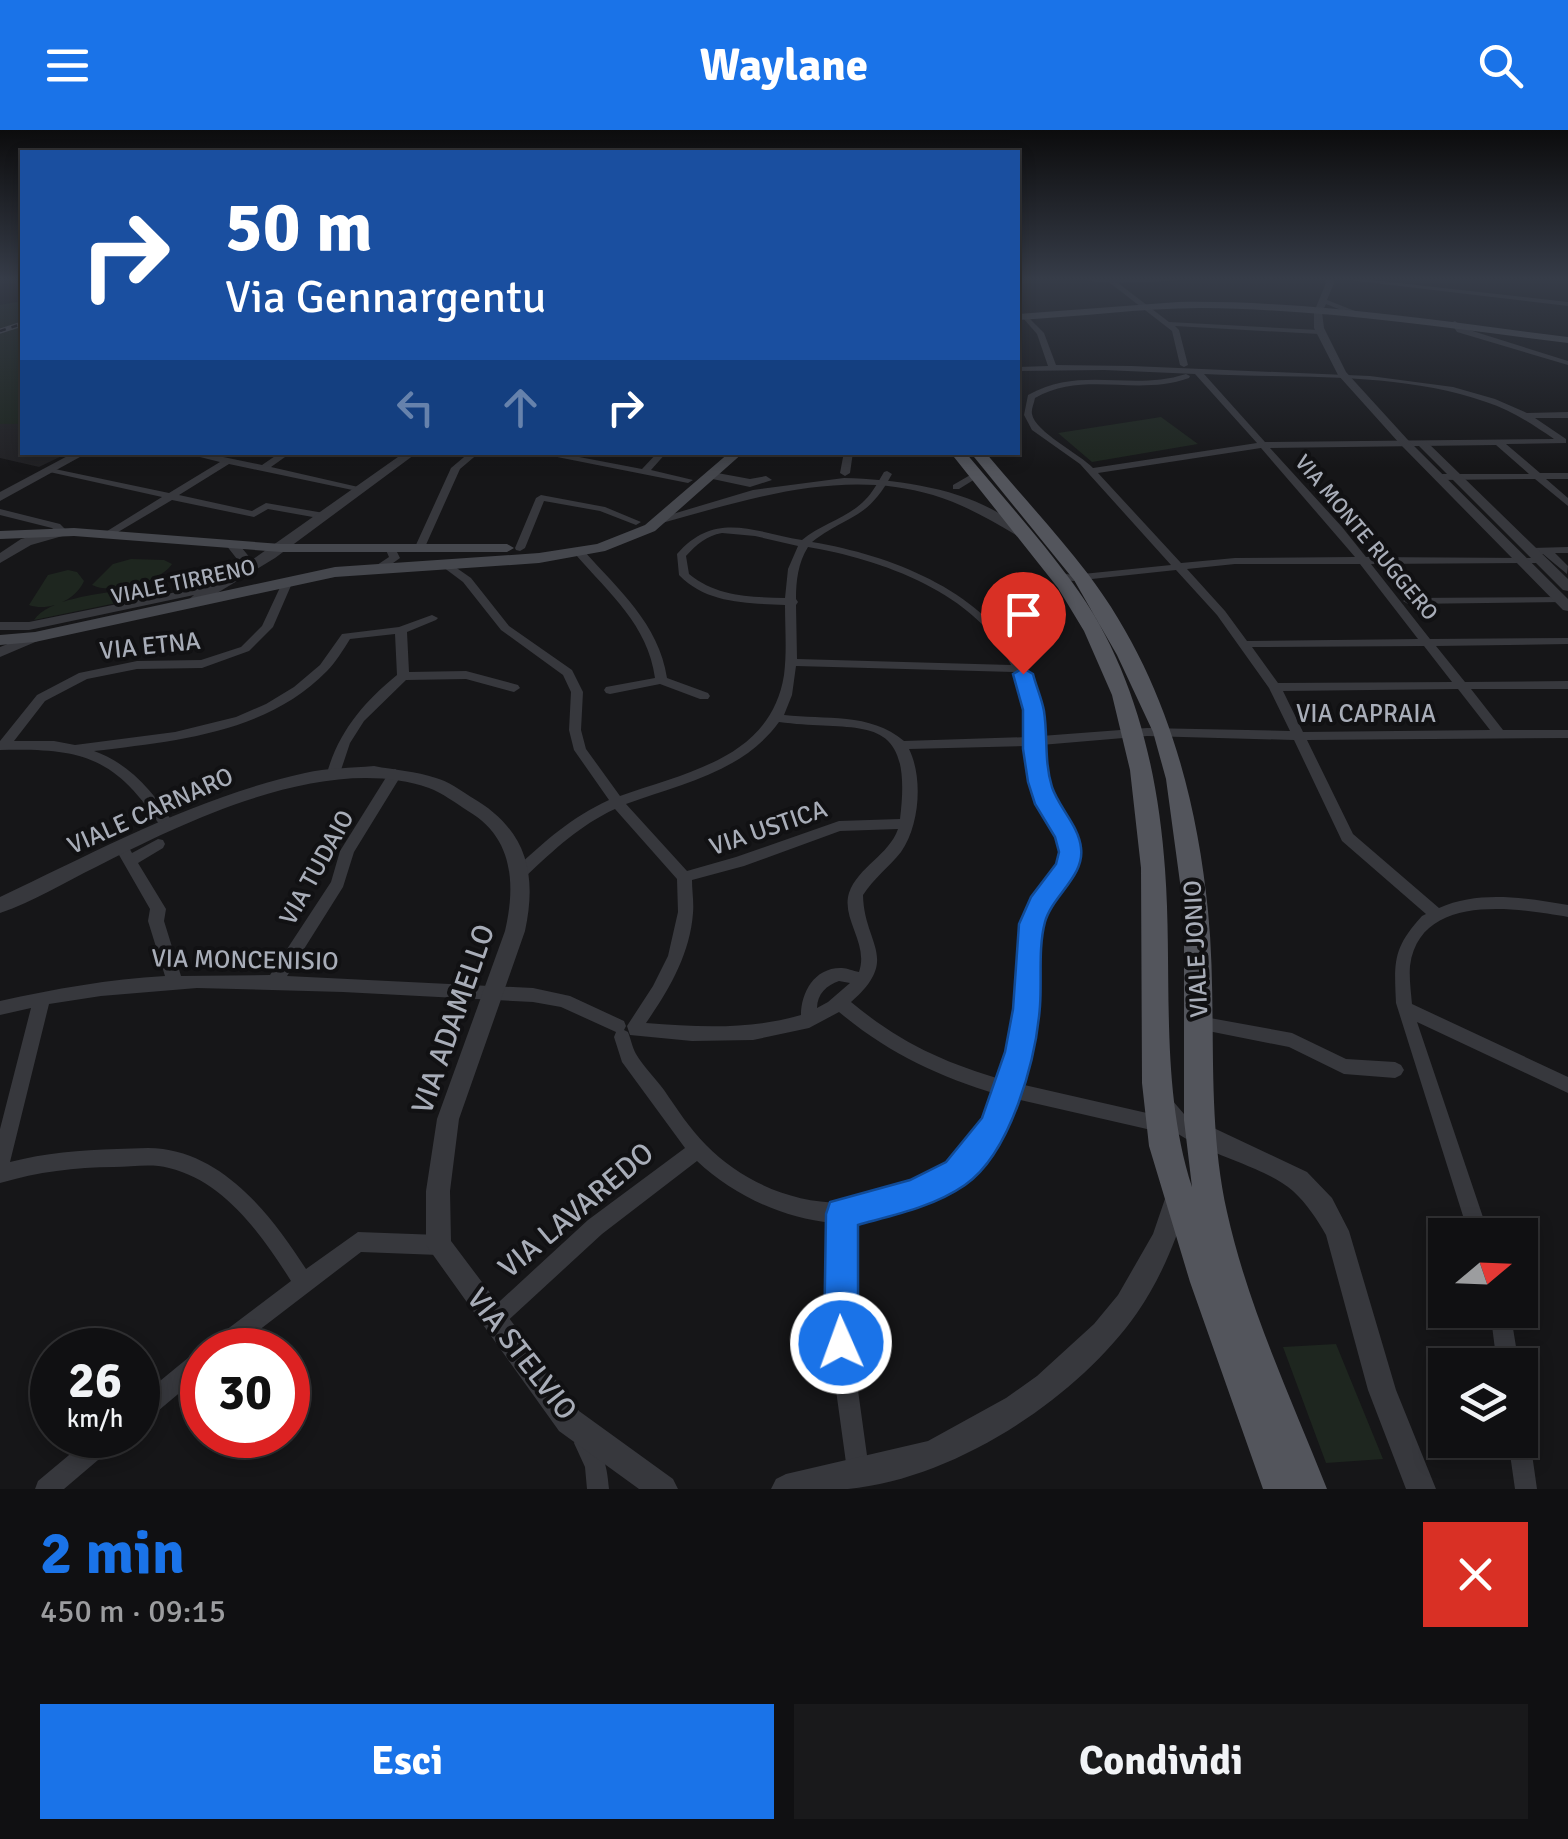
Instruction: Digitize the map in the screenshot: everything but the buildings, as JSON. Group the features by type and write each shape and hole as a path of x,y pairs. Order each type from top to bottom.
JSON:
{"main road":[{"path":"662,511 688,480 717,455"},
{"path":"662,511 735,455"},
{"name":"VIALE JONIO","path":"958,455 1048,564 1088,621 1110,664 1133,732 1153,868 1160,1124 1178,1193 1282,1489"},
{"name":"VIALE JONIO","path":"980,455 1082,578 1127,655 1164,732 1177,779 1198,931 1199,1130 1211,1211 1228,1276 1308,1489"},
{"name":"VIALE TIRRENO","path":"0,535 108,534 281,548 520,548 580,542 662,511"},
{"name":"VIALE TIRRENO","path":"35,637 288,581 378,569 580,553 629,539 662,511"},
{"path":"0,640 35,637"}],"street":[{"path":"1043,341 1051,365"},
{"path":"1179,341 1184,370"},
{"path":"1325,341 1345,376 1438,476 1535,555 1563,571 1566,598"},
{"path":"1335,341 1345,376 1420,442 1535,555 1566,598"},
{"path":"1505,341 1568,362"},
{"path":"1020,366 1345,376 1442,388 1524,415 1566,440"},
{"path":"1345,376 1184,370 1162,382 1068,382 1044,388 1030,397 1027,408 1032,424 1090,471 1245,644 1302,736 1348,837 1435,913"},
{"name":"VIA MONTE RUGGERO","path":"1184,370 1262,445 1364,560 1500,734"},
{"path":"1524,415 1568,415"},
{"path":"1090,471 1262,445 1566,440"},
{"path":"1497,441 1568,503"},
{"path":"2,495 79,455"},
{"path":"208,455 362,489"},
{"path":"264,468 284,455"},
{"path":"194,601 281,548 409,455"},
{"path":"411,566 413,556 423,548 456,468 472,455"},
{"path":"552,455 688,480 708,479 748,489 885,478 954,498 1020,532"},
{"path":"644,472 660,455"},
{"path":"844,473 848,455"},
{"path":"108,534 228,461"},
{"path":"50,471 239,511 250,503 324,516"},
{"path":"662,511 797,475 844,473 956,487 996,502 1041,526"},
{"path":"956,487 975,476"},
{"path":"1438,476 1568,476"},
{"path":"521,872 582,820 727,759 762,734 776,718 786,694 792,662 796,562 806,544 863,511 885,478"},
{"path":"520,548 540,498 608,510 636,522"},
{"path":"0,512 59,527 63,532 26,542 0,559"},
{"path":"444,564 467,580 502,626 568,672 577,692 578,744 618,802 683,877 686,918 673,963 648,1010 628,1029 628,1057 698,1149 728,1175 788,1204 842,1214 915,1194 956,1173 990,1134 1009,1089 1025,1024 1033,918 1065,870 1070,852 1067,836 1045,799 1034,741 1032,702 1020,669 986,624 935,586 876,560 806,544 721,527 691,544 680,558 684,575 703,589 737,598 793,602"},
{"path":"230,580 244,559 232,544"},
{"path":"378,569 395,558 390,548"},
{"path":"1048,564 1066,578 1082,578 1178,566 1535,555 1568,550"},
{"path":"580,553 645,626 660,660 661,680"},
{"name":"VIALE TIRRENO","path":"0,626 29,626 230,580"},
{"name":"VIA ETNA","path":"2,746 40,698 74,680 137,664 207,663 246,649 268,627 288,581"},
{"path":"1408,601 1566,598"},
{"path":"2,746 76,750 182,734 241,719 310,680 346,636 400,630 432,618"},
{"path":"400,630 403,676"},
{"name":"VIALE TIRRENO","path":"0,652 35,637"},
{"path":"1245,644 1568,641"},
{"path":"792,662 1020,669"},
{"path":"334,773 344,742 358,718 403,676 476,676 514,688"},
{"path":"610,690 661,680 704,696"},
{"path":"1275,687 1568,684"},
{"path":"628,1029 722,1032 810,1021 841,1004 863,980 870,960 857,918 856,895 896,848 906,824 910,775 901,745 881,730 862,724 776,718"},
{"name":"VIA CAPRAIA","path":"901,745 1034,741 1133,732 1302,736 1568,734"},
{"path":"76,750 139,782 168,826"},
{"name":"VIALE CARNARO","path":"0,906 126,855 168,826 245,793 334,773 396,774 446,787 486,812 505,834 521,872"},
{"name":"VIA TUDAIO","path":"276,980 338,883 347,851 396,774"},
{"name":"VIA USTICA","path":"683,877 839,826 906,824"},
{"path":"158,844 126,855 158,909 156,921 174,980"},
{"name":"VIA ADAMELLO","path":"438,1245 437,1206 445,1132 520,912 521,872"},
{"path":"1473,1218 1406,1010 1406,949 1413,932 1435,913 1494,904 1568,911"},
{"path":"810,1021 809,1000 822,980 839,974 863,980"},
{"name":"VIA MONCENISIO","path":"0,1008 116,984 276,980 564,1001 628,1029"},
{"path":"0,1165 42,998"},
{"path":"841,1004 910,1053 1009,1089 1160,1124"},
{"path":"1406,1010 1568,1085"},
{"path":"1199,1023 1296,1042 1344,1066 1395,1070"},
{"path":"1156,1083 1170,1117 1299,1180 1329,1214 1388,1407 1420,1489"},
{"name":"VIA LAVAREDO","path":"494,1320 595,1227 698,1149"},
{"path":"1228,1276 1230,1243 1219,1168 1230,1155 1244,1154"},
{"path":"0,1174 76,1158 166,1158 181,1163 230,1191 269,1228 304,1283"},
{"path":"786,1489 920,1458 1015,1409 1078,1361 1115,1321 1153,1265 1168,1232 1178,1193"},
{"path":"842,1214 840,1331 858,1470"},
{"path":"245,1328 358,1242 438,1245"},
{"name":"VIA STELVIO","path":"438,1245 570,1421 663,1489"},
{"path":"160,1395 180,1379"},
{"path":"570,1421 593,1456 598,1489"},
{"path":"46,1489 83,1458"},
{"path":"1522,1458 1526,1489"}],"shaded area":[{"path":"0,341 20,341 20,424 0,424"},
{"path":"1161,417 1198,444 1092,462 1058,433"},
{"path":"0,424 20,424 20,455 64,455 39,467 0,458"},
{"path":"131,559 164,560 172,564 158,576 135,585 92,585 113,564"},
{"path":"77,572 84,581 75,594 53,605 29,605 48,575"},
{"path":"123,590 135,594 131,600 34,620 62,602"},
{"path":"1336,1344 1383,1459 1326,1463 1283,1347"}],"route":[{"path":"841,1343 842,1214 915,1194 956,1173 995,1126 1019,1052 1025,1024 1032,924 1040,904 1067,866 1070,852 1067,836 1046,804 1040,782 1034,749 1034,710 1023,674"}]}
